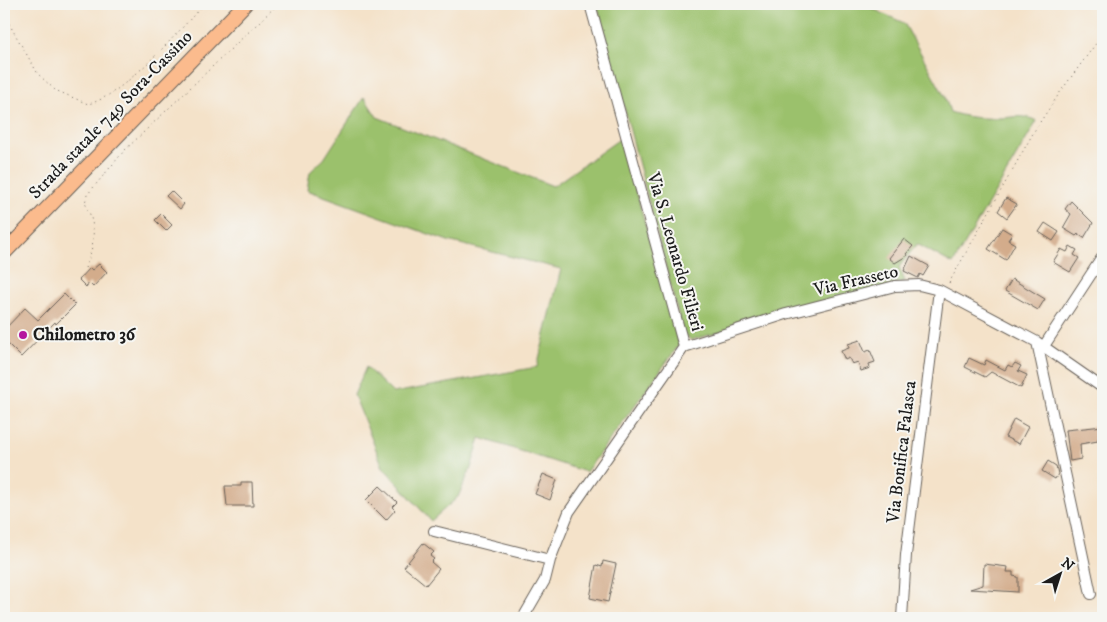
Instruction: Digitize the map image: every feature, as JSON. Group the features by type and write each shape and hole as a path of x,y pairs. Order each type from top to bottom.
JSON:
{"highway":[{"name":"Strada statale 749 Sora-Cassino","path":"4,253 245,4"}],"street":[{"name":"Via S. Leonardo Filieri","path":"523,618 545,580 550,560 569,512 684,347 590,4"},
{"path":"1091,594 1040,344 1103,256"},
{"name":"Via Frasseto","path":"684,347 786,314 895,286 919,286 941,291 1040,344 1103,388"},
{"name":"Via Bonifica Falasca","path":"902,618 906,555 941,291"},
{"path":"434,531 550,560"}],"path":[{"path":"4,15 38,74 55,90 88,104 108,96 150,60 204,4"},
{"path":"85,268 94,242 92,218 85,203 87,195 124,151 278,4"},
{"path":"941,291 1036,128 1060,91 1103,34"}],"green space":[{"path":"597,4 862,4 904,23 945,97 950,112 980,118 1022,117 1037,121 953,264 917,244 899,267 905,281 691,340 683,333"},
{"path":"364,97 377,117 553,186 621,138 679,345 586,472 480,438 471,468 458,497 431,521 383,467 354,395 366,367 393,393 537,367 561,269 448,241 307,190 310,172 324,159"}],"building":[{"path":"171,191 184,204 180,209 166,196"},
{"path":"1006,198 1017,204 1007,218 998,211"},
{"path":"1071,201 1093,223 1084,238 1078,234 1076,236 1063,228 1071,214 1065,209"},
{"path":"161,214 172,225 166,231 155,220"},
{"path":"1045,223 1059,232 1053,241 1039,232"},
{"path":"1002,228 1012,234 1008,240 1015,244 1006,260 988,249"},
{"path":"904,239 913,246 906,254 908,255 895,263 889,258"},
{"path":"1070,246 1077,250 1074,255 1079,258 1070,272 1053,262 1061,249 1067,252"},
{"path":"911,256 929,266 923,276 920,274 918,278 904,271"},
{"path":"99,264 107,272 93,287 89,283 86,287 79,280 90,268 92,270"},
{"path":"1012,279 1045,299 1038,310 1005,291"},
{"name":"Chilometro 36","path":"64,294 75,305 56,324 55,322 21,357 4,340 4,330 25,308 38,320"},
{"path":"860,340 865,352 870,350 875,362 869,364 870,368 861,371 858,362 852,364 849,358 845,360 841,351 849,348 848,344"},
{"path":"969,358 984,365 986,360 1005,370 1008,365 1012,367 1015,363 1021,366 1018,371 1027,375 1021,388 991,372 985,377 965,367"},
{"path":"1014,419 1028,427 1019,444 1005,437"},
{"path":"1103,426 1103,438 1097,439 1098,441 1080,444 1081,459 1070,461 1066,430"},
{"path":"1048,461 1056,466 1058,474 1055,479 1042,471"},
{"path":"543,474 557,480 550,500 535,494"},
{"path":"241,482 252,482 253,506 227,506 225,486 241,486"},
{"path":"380,486 397,502 392,507 395,510 386,520 366,500"},
{"path":"423,543 434,552 430,556 434,559 431,562 439,569 426,585 404,567"},
{"path":"603,561 616,564 608,602 590,598 596,565 602,567"},
{"path":"984,564 1008,567 1007,572 1013,572 1013,576 1018,577 1018,592 970,589 983,585"}],"place":[{"name":"Chilometro 36","path":"23,335"}]}
